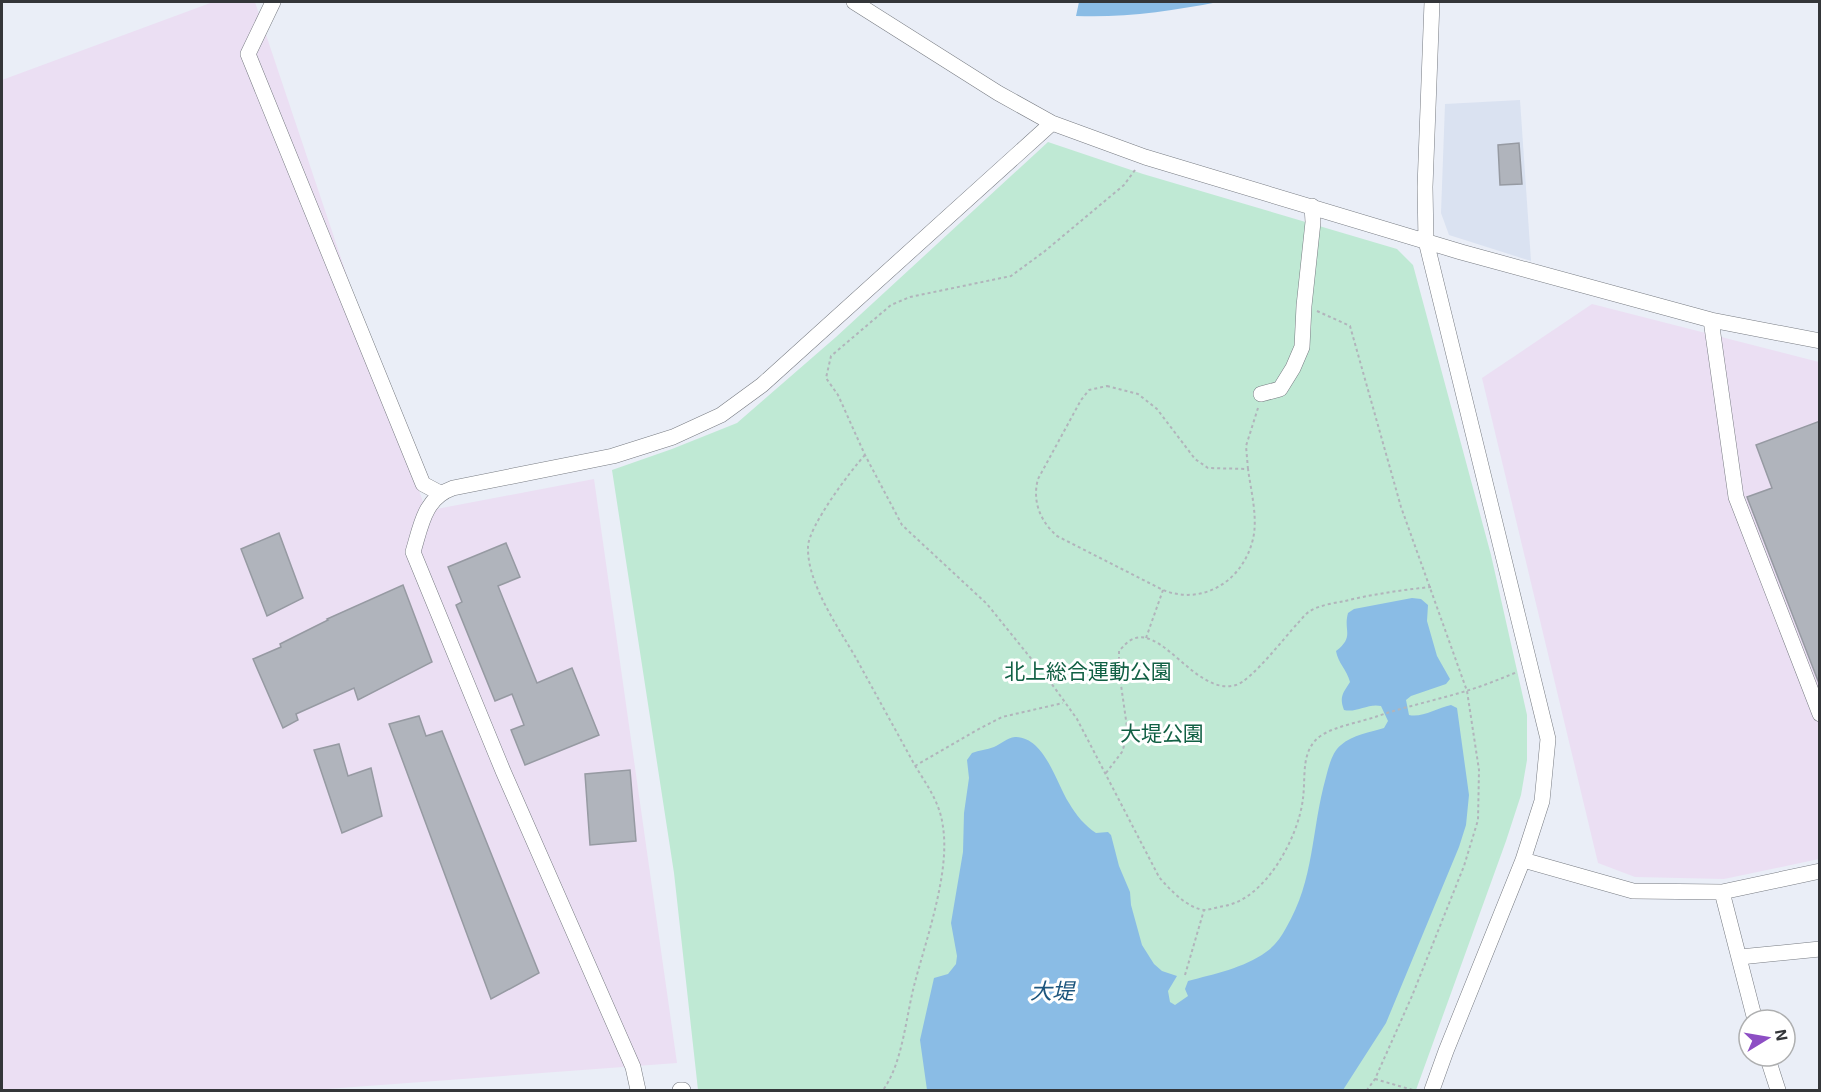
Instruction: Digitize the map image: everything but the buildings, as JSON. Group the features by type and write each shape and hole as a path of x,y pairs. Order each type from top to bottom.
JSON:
{"street":[{"path":"273,2 248,54 423,484 440,493"},
{"path":"854,2 998,93 1052,123 1145,157 1426,241 1711,320 1820,341"},
{"path":"1432,2 1425,188 1426,241 1548,739 1542,801 1523,860 1432,1090"},
{"path":"638,1090 633,1067 503,771 413,552 426,511 440,493 481,482 613,456 673,437 721,415 762,385 1052,123"},
{"path":"1261,394 1280,389 1302,347 1313,222 1312,206"},
{"path":"1711,320 1736,497 1820,714"},
{"path":"1523,860 1633,891 1722,892 1820,871"},
{"path":"1722,892 1752,1008"},
{"path":"1740,957 1820,949"},
{"path":"1771,1068 1778,1090"}],"path":[{"path":"1145,157 1124,185 1045,251 1011,276 910,297 891,305 831,356 826,378 838,395 902,525 987,604 1077,719 1159,877 1172,893 1204,910 1231,905 1255,890 1272,873 1297,828 1303,799 1305,756 1322,735 1467,691 1531,667"},
{"path":"1304,306 1350,326 1401,507 1467,691 1479,770 1478,820 1464,866 1440,929 1375,1079 1367,1090"},
{"path":"1248,469 1208,468 1196,459 1157,409 1138,394 1107,386 1089,390 1081,400 1038,479 1035,490 1040,516 1046,527 1057,536 1176,595 1209,592 1227,581 1243,564 1253,539 1253,514 1246,446 1261,394"},
{"path":"866,455 853,468 819,520 808,544 809,564 826,605 937,803 943,827 944,869 910,998 897,1061 883,1090"},
{"path":"1105,774 1122,752 1128,734 1119,671 1119,651 1131,640 1146,638 1164,646 1192,672 1210,683 1224,686 1238,685 1257,669 1308,612 1326,605 1381,593 1431,587"},
{"path":"1146,638 1163,590"},
{"path":"915,766 1002,717 1063,703"},
{"path":"1185,975 1204,910"},
{"path":"1375,1079 1413,1090"}],"shaded area":[{"path":"213,2 255,2 426,511 594,479 677,1063 313,1090 2,1090 2,80"},
{"path":"1520,100 1531,261 1449,235 1441,213 1445,104"},
{"path":"1592,304 1819,362 1819,859 1724,879 1635,877 1598,863 1482,378"}],"green space":[{"name":"大堤公園","path":"1048,142 1143,174 1397,249 1413,265 1491,555 1527,715 1527,760 1521,795 1416,1090 698,1090 674,873 612,470 737,423 836,337"}],"water":[{"path":"1079,2 1218,2 1147,13 1076,16"},
{"name":"大堤","path":"1412,598 1421,599 1428,605 1427,621 1437,656 1450,679 1446,684 1411,696 1406,700 1409,715 1424,714 1451,705 1457,708 1469,795 1466,825 1386,1023 1343,1090 927,1090 920,1040 934,978 948,974 956,964 957,956 951,923 963,852 964,813 969,778 967,760 972,753 994,747 1015,737 1034,744 1048,762 1069,803 1081,820 1096,833 1108,832 1111,835 1119,866 1130,892 1131,905 1142,945 1154,964 1162,971 1177,976 1168,991 1170,1002 1175,1005 1188,996 1185,989 1188,981 1228,970 1257,958 1278,941 1284,931 1302,891 1321,797 1333,755 1345,742 1384,728 1388,721 1381,706 1344,710 1342,695 1350,682 1336,651 1347,637 1348,613 1354,609"}],"park label":[{"name":"北上総合運動公園","path":"1088,672"}]}
